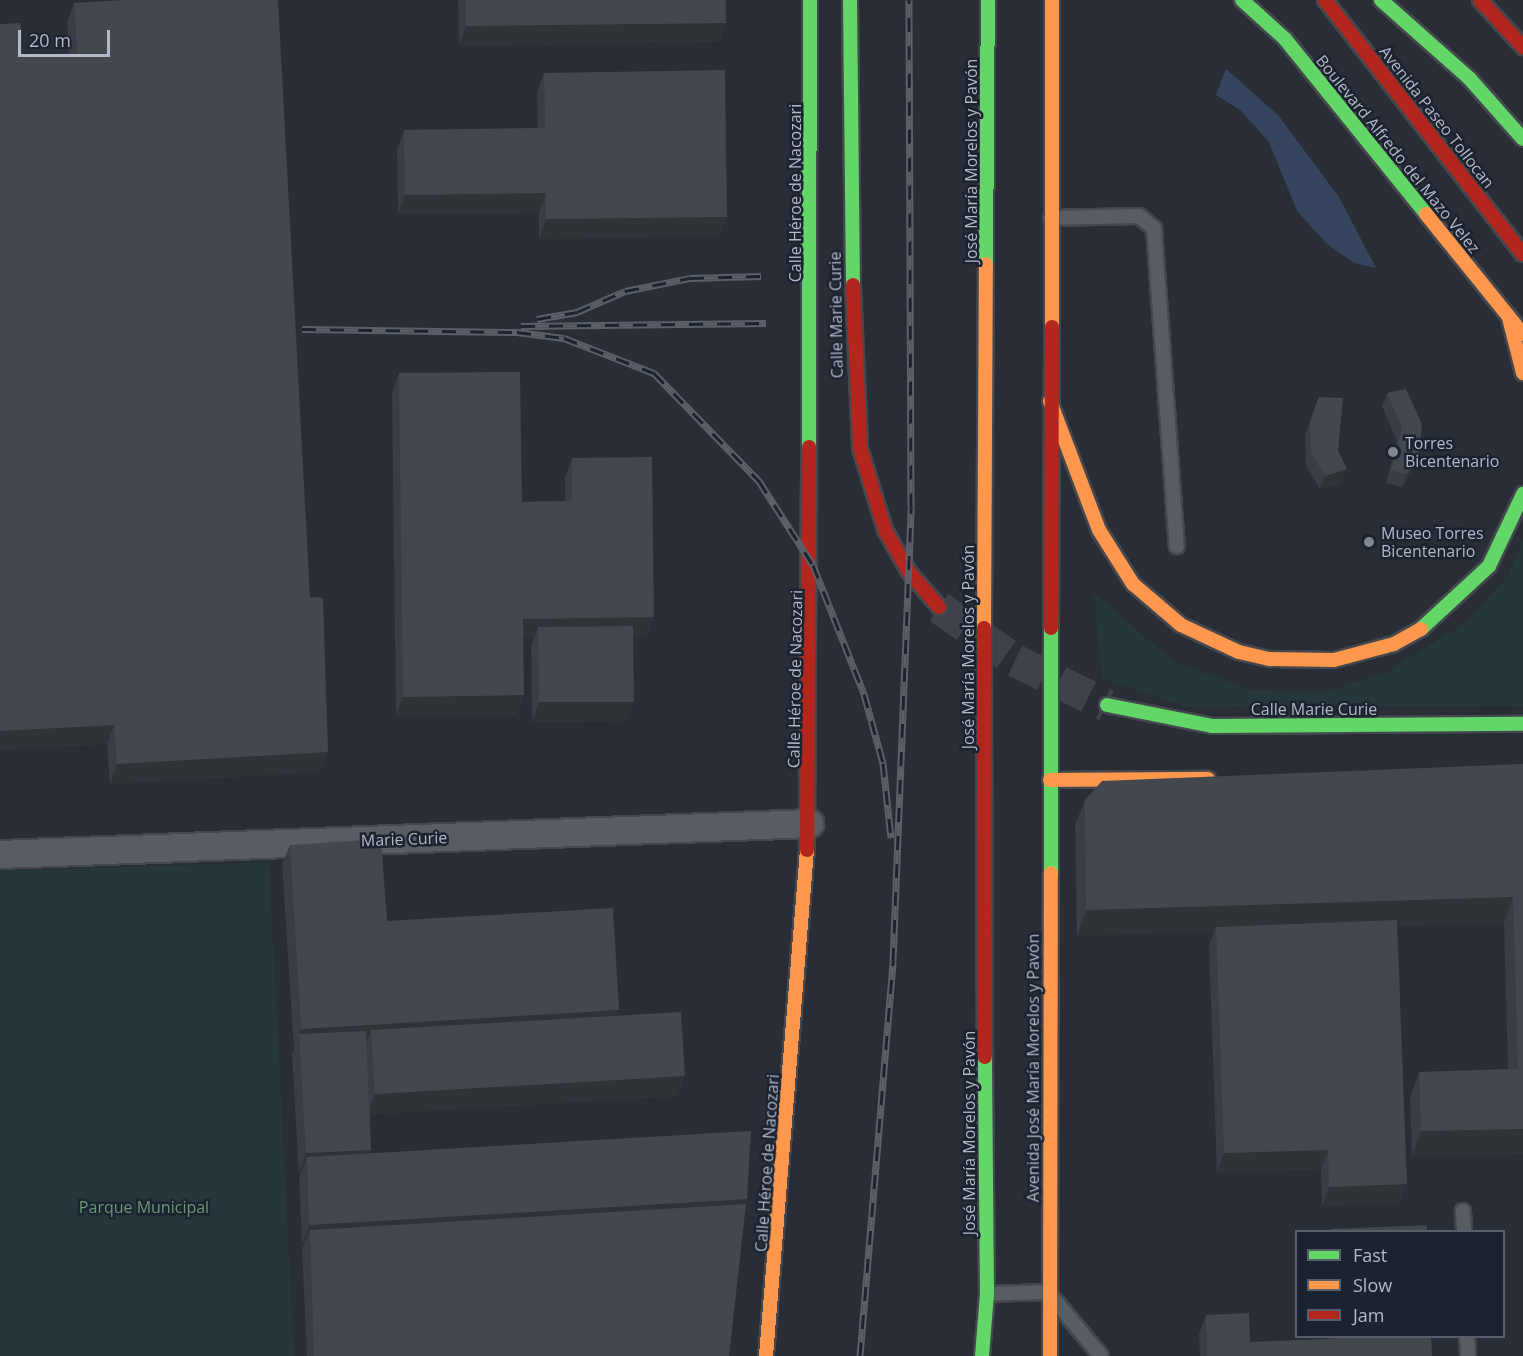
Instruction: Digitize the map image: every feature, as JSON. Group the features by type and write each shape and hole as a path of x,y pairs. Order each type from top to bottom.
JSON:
{"main road":[{"path":"795,0 811,33"},
{"name":"Calle Héroe de Nacozari","path":"766,1356 809,823 810,0"},
{"name":"Calle Marie Curie","path":"850,0 854,385 860,448 885,531 909,572 939,607"},
{"name":"José María Morelos y Pavón","path":"982,1356 987,1294 983,801 988,0"},
{"path":"1052,0 1050,780 1228,778"},
{"name":"Boulevard Alfredo del Mazo Velez","path":"1242,0 1285,39 1523,334"},
{"name":"Avenida Paseo Tollocan","path":"1325,0 1523,254"},
{"path":"1381,0 1469,78 1523,139"},
{"path":"1480,0 1523,47"},
{"path":"1509,318 1523,373"},
{"path":"1050,401 1099,530 1133,584 1191,631 1270,660 1344,658 1421,629 1489,566 1523,494"},
{"name":"Calle Marie Curie","path":"1107,705 1212,726 1523,724"},
{"name":"Avenida José María Morelos y Pavón","path":"1050,780 1048,1293 1050,1356"}],"street":[{"name":"Marie Curie","path":"0,854 809,823"}],"lane":[{"path":"1051,218 1139,216 1154,228 1178,546"},
{"path":"1463,1211 1464,1230"},
{"path":"987,1294 1048,1293 1101,1356"},
{"path":"1467,1338 1468,1356"}],"green space":[{"path":"1523,541 1523,706 1187,707 1102,678 1094,593 1174,662 1251,690 1324,692 1385,673 1467,622 1509,574"},
{"name":"Parque Municipal","path":"269,862 294,1356 0,1356 0,871"}],"water":[{"path":"1226,69 1278,115 1339,197 1376,268 1354,263 1327,244 1297,211 1269,142 1240,110 1216,95"}],"building":[{"path":"124,0 278,0 310,597 323,598 328,752 117,764 114,725 0,731 0,24 21,23 22,56 77,53 74,3"},
{"path":"466,0 726,0 726,23 466,26"},
{"path":"725,70 727,217 546,219 546,193 405,195 404,130 545,128 544,73"},
{"path":"520,372 522,502 572,501 572,458 652,457 654,617 523,619 524,695 403,697 399,373"},
{"path":"1406,389 1422,424 1419,456 1407,474 1391,470 1402,428 1387,393"},
{"path":"1319,397 1343,398 1338,451 1347,469 1325,476 1311,453 1310,421"},
{"path":"633,626 634,702 539,702 538,627"},
{"path":"1523,764 1523,1129 1421,1131 1419,1072 1518,1069 1513,897 1086,910 1085,800 1102,781"},
{"path":"381,839 387,921 613,908 619,1010 301,1029 290,845"},
{"path":"1397,920 1407,1184 1329,1187 1328,1150 1224,1153 1216,927"},
{"path":"681,1012 685,1076 375,1094 371,1030"},
{"path":"366,1031 371,1150 306,1153 299,1034"},
{"path":"751,1131 747,1199 309,1225 307,1157"},
{"path":"746,1204 729,1356 314,1356 310,1230"},
{"path":"1427,1225 1427,1230 1331,1229"},
{"path":"1249,1313 1250,1342 1334,1338 1431,1338 1432,1356 1207,1356 1206,1315"}],"tunnel":[{"path":"939,607 1015,660 1107,705"}],"railway":[{"path":"860,1356 893,961 911,507 909,0"},
{"path":"537,319 577,312 625,291 690,278 761,276"},
{"path":"521,326 766,323"},
{"path":"302,329 517,332 564,338 654,373 759,481 813,565 864,694 883,763 891,838"}],"traffic: fast":[{"path":"809,447 810,0"},
{"path":"850,0 853,285"},
{"path":"986,264 988,0"},
{"path":"1242,0 1285,39 1426,214"},
{"path":"1381,0 1469,78 1523,139"},
{"path":"1421,629 1489,566 1523,494"},
{"path":"1051,628 1051,873"},
{"path":"1107,705 1212,726 1523,724"},
{"path":"982,1356 987,1294 985,1057"}],"traffic: slow":[{"path":"1052,0 1052,327"},
{"path":"1426,214 1523,334"},
{"path":"984,628 986,264"},
{"path":"1509,318 1523,373"},
{"path":"1050,401 1099,530 1133,584 1181,625 1239,652 1270,659 1334,660 1394,644 1421,629"},
{"path":"1050,780 1208,779"},
{"path":"766,1356 807,850"},
{"path":"1050,1356 1051,873"}],"traffic: jam":[{"path":"1325,0 1523,254"},
{"path":"1480,0 1523,47"},
{"path":"853,285 860,448 885,530 909,572 939,607"},
{"path":"1051,628 1052,327"},
{"path":"807,850 809,447"},
{"path":"984,628 985,1057"}],"place":[{"name":"Torres Bicentenario","path":"1393,452"},
{"name":"Museo Torres Bicentenario","path":"1369,542"}]}
